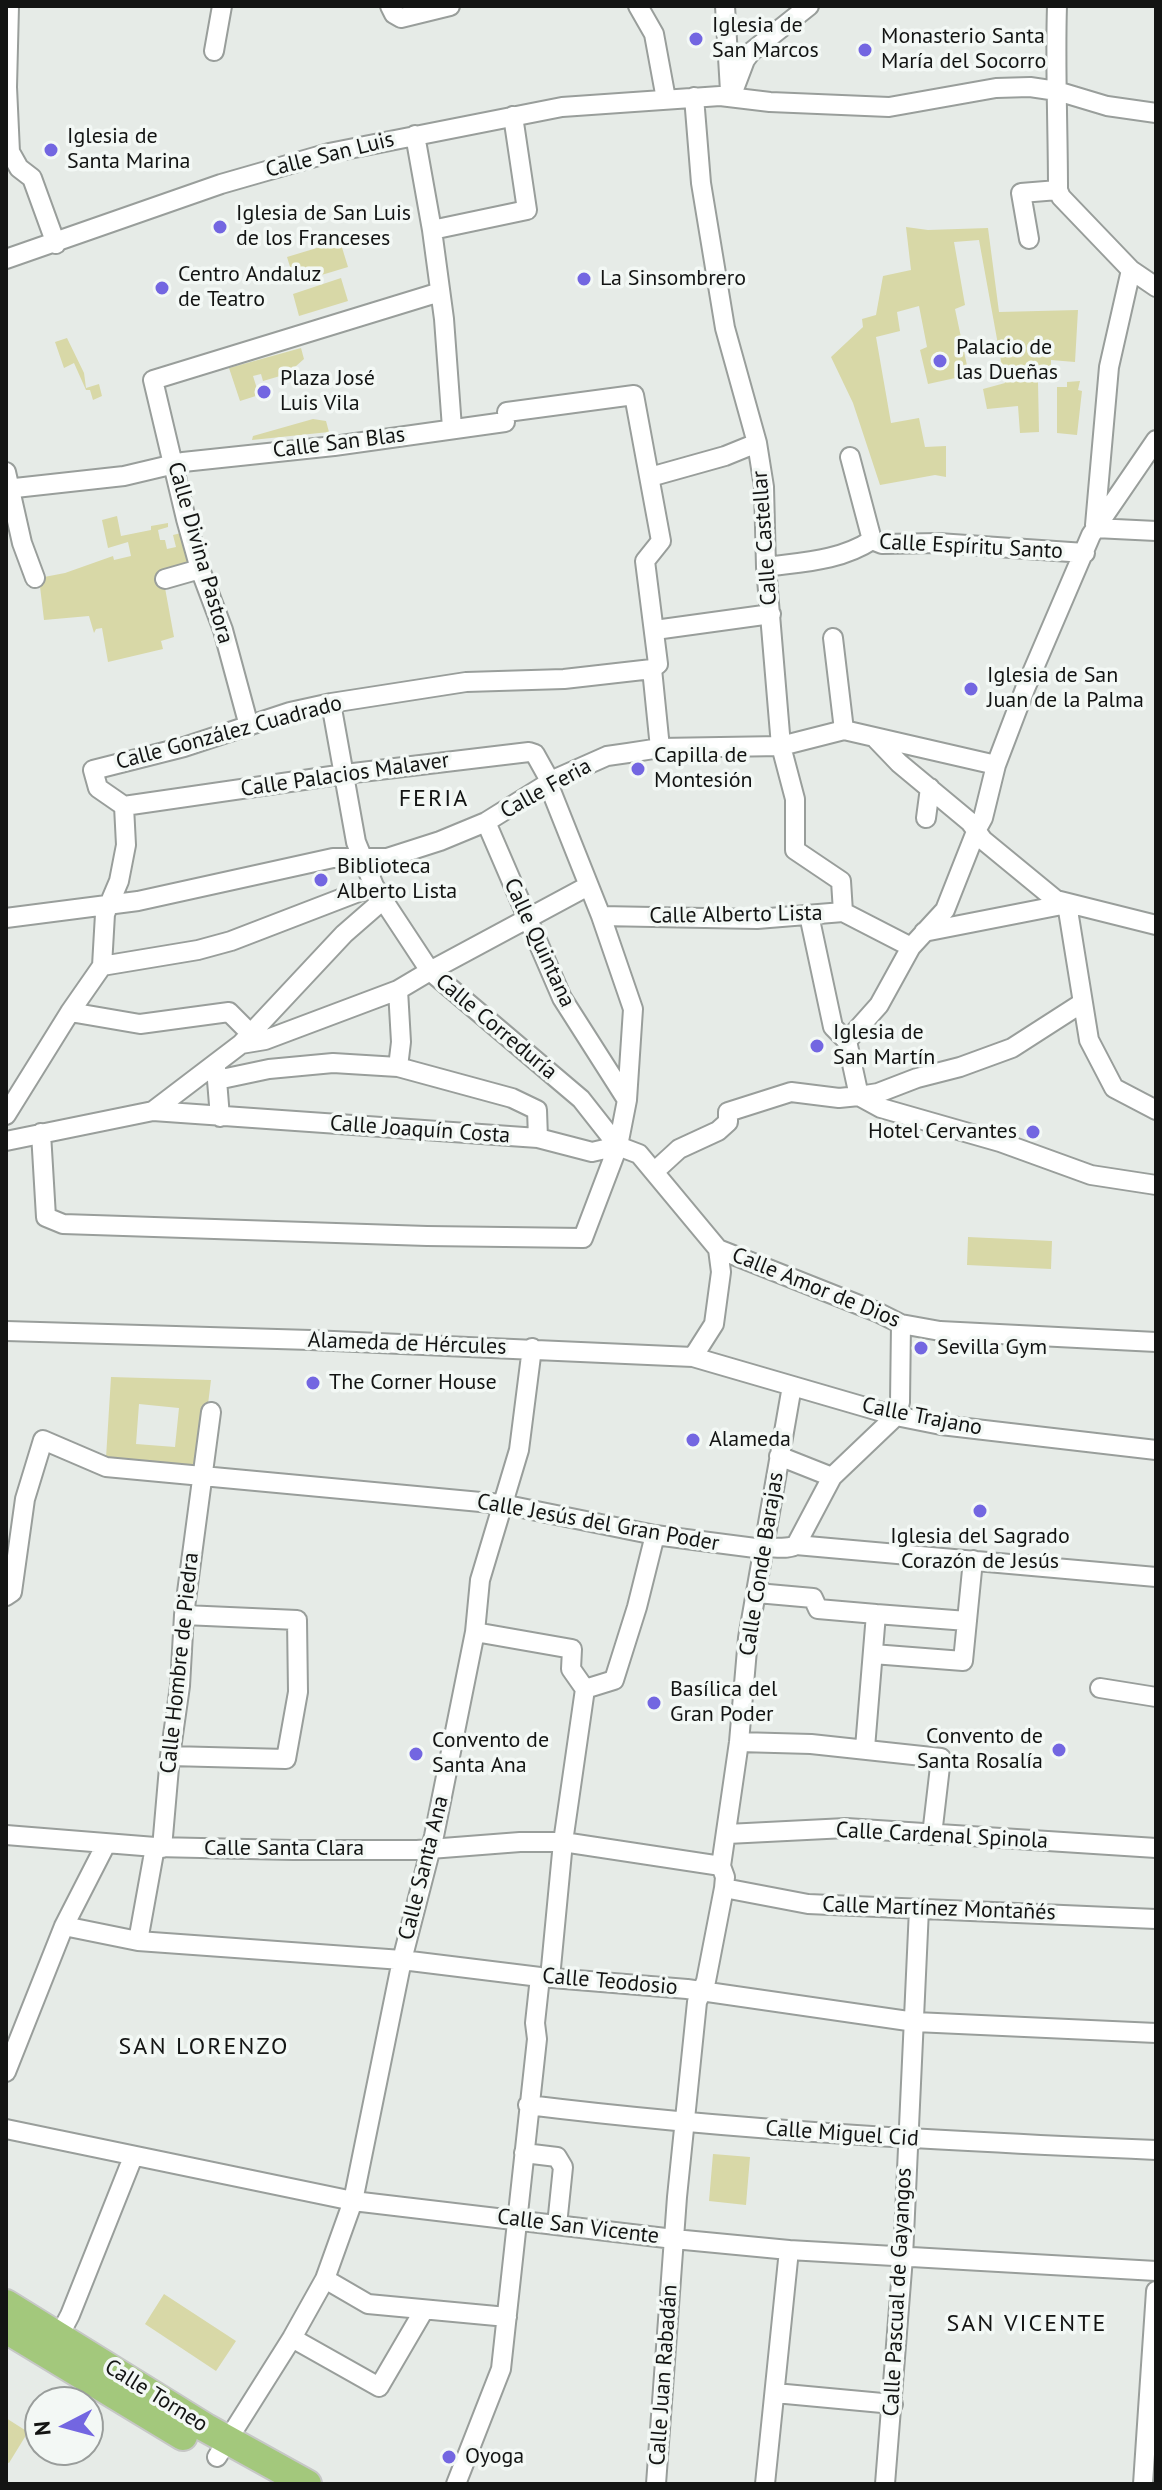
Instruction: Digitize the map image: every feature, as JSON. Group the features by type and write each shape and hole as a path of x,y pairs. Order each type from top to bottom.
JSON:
{"main road":[{"name":"Calle Torneo","path":"6,2304 59,2336 223,2448 267,2484"},
{"name":"Calle Torneo","path":"6,2329 223,2448 307,2484"}],"street":[{"path":"9,6 7,87 10,152 19,168 32,178 56,244"},
{"path":"214,51 222,6"},
{"path":"390,6 394,14 401,18 450,6"},
{"path":"638,6 654,34 666,99"},
{"path":"725,6 736,98"},
{"path":"736,98 745,60 751,52 809,6"},
{"path":"1057,6 1058,190 1061,197 1131,270 1156,287"},
{"name":"Calle San Luis","path":"6,259 221,184 329,153 562,107 694,97 889,107 996,88 1030,87 1057,91 1107,106 1156,113"},
{"name":"Calle Castellar","path":"694,97 701,183 725,328 757,443 764,487 766,567 781,746 795,799 795,850 841,881 843,912"},
{"path":"432,230 527,210 513,116"},
{"path":"415,135 440,292 452,428"},
{"path":"1029,239 1021,193 1058,190"},
{"path":"1095,528 1109,367 1131,270"},
{"name":"Calle Divina Pastora","path":"249,726 223,630 200,569 153,380 440,292"},
{"name":"Calle San Blas","path":"7,483 124,476 173,464 334,446 634,395 649,471"},
{"path":"847,1041 879,1005 911,947 945,910 983,818 996,765 1025,689 1095,528 1156,440"},
{"path":"660,748 652,669 658,664 645,561 661,541 649,471 725,456 757,443"},
{"path":"850,457 872,540"},
{"path":"7,483 22,543 35,578"},
{"path":"1095,528 1156,531"},
{"name":"Calle Espíritu Santo","path":"766,567 827,559 872,540 882,544 938,543 986,549 1085,553"},
{"path":"165,579 200,569"},
{"path":"655,630 771,614"},
{"path":"833,638 844,730"},
{"name":"Calle González Cuadrado","path":"124,806 98,788 93,770 184,747 290,712 466,682 564,679 652,669"},
{"name":"Calle Correduría","path":"331,703 361,858 379,893 430,971 581,1099 618,1146"},
{"name":"Calle Feria","path":"6,918 138,901 333,858 387,858 486,822 549,782 607,756 660,748 781,746 844,730 996,765"},
{"path":"876,739 899,763 977,829 983,840 1056,900 1067,904"},
{"name":"Calle Palacios Malaver","path":"124,806 345,774 529,752 535,754 549,782"},
{"path":"41,1133 46,1217 63,1224 583,1238 618,1146 627,1100 633,1009 549,782"},
{"path":"926,818 930,788"},
{"path":"6,1115 102,966 105,914 119,881 126,845 124,806"},
{"name":"Calle Quintana","path":"486,822 562,998 627,1100"},
{"path":"246,1039 265,1040 398,990 588,886"},
{"path":"102,966 231,941 379,893"},
{"path":"6,1141 153,1111 216,1072 379,893"},
{"path":"1067,904 1089,1040 1114,1088 1156,1110"},
{"path":"924,932 1067,904 1082,905 1156,925"},
{"name":"Calle Alberto Lista","path":"601,916 757,919 843,912 911,947"},
{"path":"809,915 833,1027 847,1041 861,1099"},
{"path":"398,990 401,1042 398,1067"},
{"path":"861,1099 1012,1048 1082,1003"},
{"path":"70,1012 140,1024 229,1012 246,1039"},
{"path":"216,1072 333,1063 398,1067 512,1098 537,1110 538,1138"},
{"path":"216,1072 220,1117"},
{"path":"655,1171 679,1149 718,1131 728,1122 728,1112 791,1092 861,1099 1000,1142 1091,1175 1156,1185"},
{"name":"Calle Joaquín Costa","path":"153,1111 538,1138 592,1152 618,1146"},
{"name":"Calle Amor de Dios","path":"618,1146 639,1154 718,1249 901,1324 940,1331 1156,1342"},
{"path":"693,1357 714,1324 721,1272 718,1249"},
{"path":"796,1545 832,1477 896,1416 900,1402 901,1324"},
{"name":"Alameda de Hércules","path":"6,1331 532,1348 693,1357"},
{"name":"Calle Santa Ana","path":"223,2448 325,2279 353,2201 402,1960 431,1848 475,1632 480,1580 519,1450 532,1348"},
{"name":"Calle Trajano","path":"693,1357 896,1416 941,1425 1156,1450"},
{"name":"Calle Conde Barajas","path":"724,1888 725,1877 721,1866 739,1742 748,1638 792,1386"},
{"name":"Calle Hombre de Piedra","path":"138,1941 158,1848 211,1412"},
{"name":"Calle Jesús del Gran Poder","path":"6,1596 12,1592 25,1499 43,1440 106,1467 502,1504 655,1535 763,1549 788,1549 796,1545 1156,1577"},
{"path":"779,1456 832,1477"},
{"path":"585,1689 614,1680 655,1535"},
{"path":"873,1654 963,1661 973,1560"},
{"path":"757,1593 813,1598 818,1609 967,1621"},
{"path":"865,1748 876,1614"},
{"path":"170,1756 286,1759 298,1692 297,1620 184,1615"},
{"path":"457,2484 501,2369 537,2039 535,2023 545,1977 585,1689 571,1669 572,1649 475,1632"},
{"path":"1100,1688 1156,1697"},
{"path":"739,1742 865,1748 941,1758 932,1835"},
{"name":"Calle Cardenal Spinola","path":"727,1834 846,1828 1156,1848"},
{"name":"Calle Santa Clara","path":"6,1835 158,1848 431,1848 563,1842 721,1866"},
{"path":"6,2072 64,1926 106,1844"},
{"name":"Calle Martínez Montañés","path":"724,1888 808,1904 1156,1919"},
{"name":"Calle Juan Rabadán","path":"656,2484 683,2123 688,2112 697,2002 703,1992 724,1888"},
{"name":"Calle Pascual de Gayangos","path":"885,2484 903,2257 919,1909"},
{"name":"Calle Teodosio","path":"64,1926 138,1941 402,1960 545,1977 687,1989 915,2022 1156,2033"},
{"name":"Calle Miguel Cid","path":"528,2105 683,2123 907,2140 1156,2150"},
{"name":"Calle San Vicente","path":"6,2129 353,2201 789,2250 1156,2271"},
{"path":"524,2153 557,2157 563,2167 557,2225"},
{"path":"59,2336 133,2157"},
{"path":"765,2484 789,2250"},
{"path":"325,2279 368,2304 507,2317"},
{"path":"1143,2484 1151,2438 1156,2291"},
{"path":"292,2338 379,2387 424,2310"},
{"path":"775,2393 893,2404"}],"green space":[{"path":"906,227 928,230 988,228 999,312 1078,310 1075,362 1051,360 1051,380 1038,382 1039,432 1020,433 1018,406 987,409 983,389 1005,383 979,240 954,242 965,305 955,309 969,375 928,384 920,350 927,347 919,306 897,312 900,331 876,337 891,423 919,418 925,447 946,446 946,477 935,475 880,485 853,403 831,357 863,327 862,319 876,315 883,276 911,270"},
{"path":"340,241 348,267 295,283 287,257"},
{"path":"341,278 348,301 299,316 293,294"},
{"path":"67,338 84,373 86,388 99,384 102,396 93,400 90,390 86,390 74,363 64,368 55,342"},
{"path":"301,348 304,359 287,374 263,381 261,374 253,376 259,395 240,401 229,368"},
{"path":"1080,381 1078,390 1082,391 1077,435 1057,433 1057,387 1067,387 1067,382"},
{"path":"313,419 326,421 329,432 252,440 253,436"},
{"path":"117,516 121,536 168,523 168,527 158,530 160,540 165,540 167,549 176,547 173,535 185,532 197,567 163,577 174,637 161,641 163,649 108,662 102,628 94,633 89,616 44,620 39,578 65,573 113,556 114,560 131,556 128,542 108,548 102,520"},
{"path":"968,1237 1052,1241 1051,1269 967,1265"},
{"path":"111,1377 211,1380 200,1469 106,1458","holes":["139,1404 179,1408 175,1447 136,1444"]},
{"path":"713,2154 750,2157 746,2205 709,2201"},
{"path":"164,2294 236,2341 216,2371 145,2324"},
{"path":"6,2418 24,2429 24,2439 9,2463 6,2462"}],"place":[{"name":"Iglesia de San Marcos","path":"696,39"},
{"name":"Monasterio Santa María del Socorro","path":"865,50"},
{"name":"Iglesia de Santa Marina","path":"51,150"},
{"name":"Iglesia de San Luis de los Franceses","path":"220,227"},
{"name":"La Sinsombrero","path":"584,279"},
{"name":"Centro Andaluz de Teatro","path":"162,288"},
{"name":"Palacio de las Dueñas","path":"940,361"},
{"name":"Plaza José Luis Vila","path":"264,392"},
{"name":"Iglesia de San Juan de la Palma","path":"971,689"},
{"name":"Capilla de Montesión","path":"638,769"},
{"name":"Biblioteca Alberto Lista","path":"321,880"},
{"name":"Iglesia de San Martín","path":"817,1046"},
{"name":"Hotel Cervantes","path":"1033,1132"},
{"name":"Sevilla Gym","path":"921,1348"},
{"name":"The Corner House","path":"313,1383"},
{"name":"Alameda","path":"693,1440"},
{"name":"Iglesia del Sagrado Corazón de Jesús","path":"980,1511"},
{"name":"Basílica del Gran Poder","path":"654,1703"},
{"name":"Convento de Santa Rosalía","path":"1059,1750"},
{"name":"Convento de Santa Ana","path":"416,1754"},
{"name":"Oyoga","path":"449,2457"}],"district":[{"name":"FERIA","path":"434,799"},
{"name":"SAN LORENZO","path":"204,2047"},
{"name":"SAN VICENTE","path":"1027,2324"}]}
